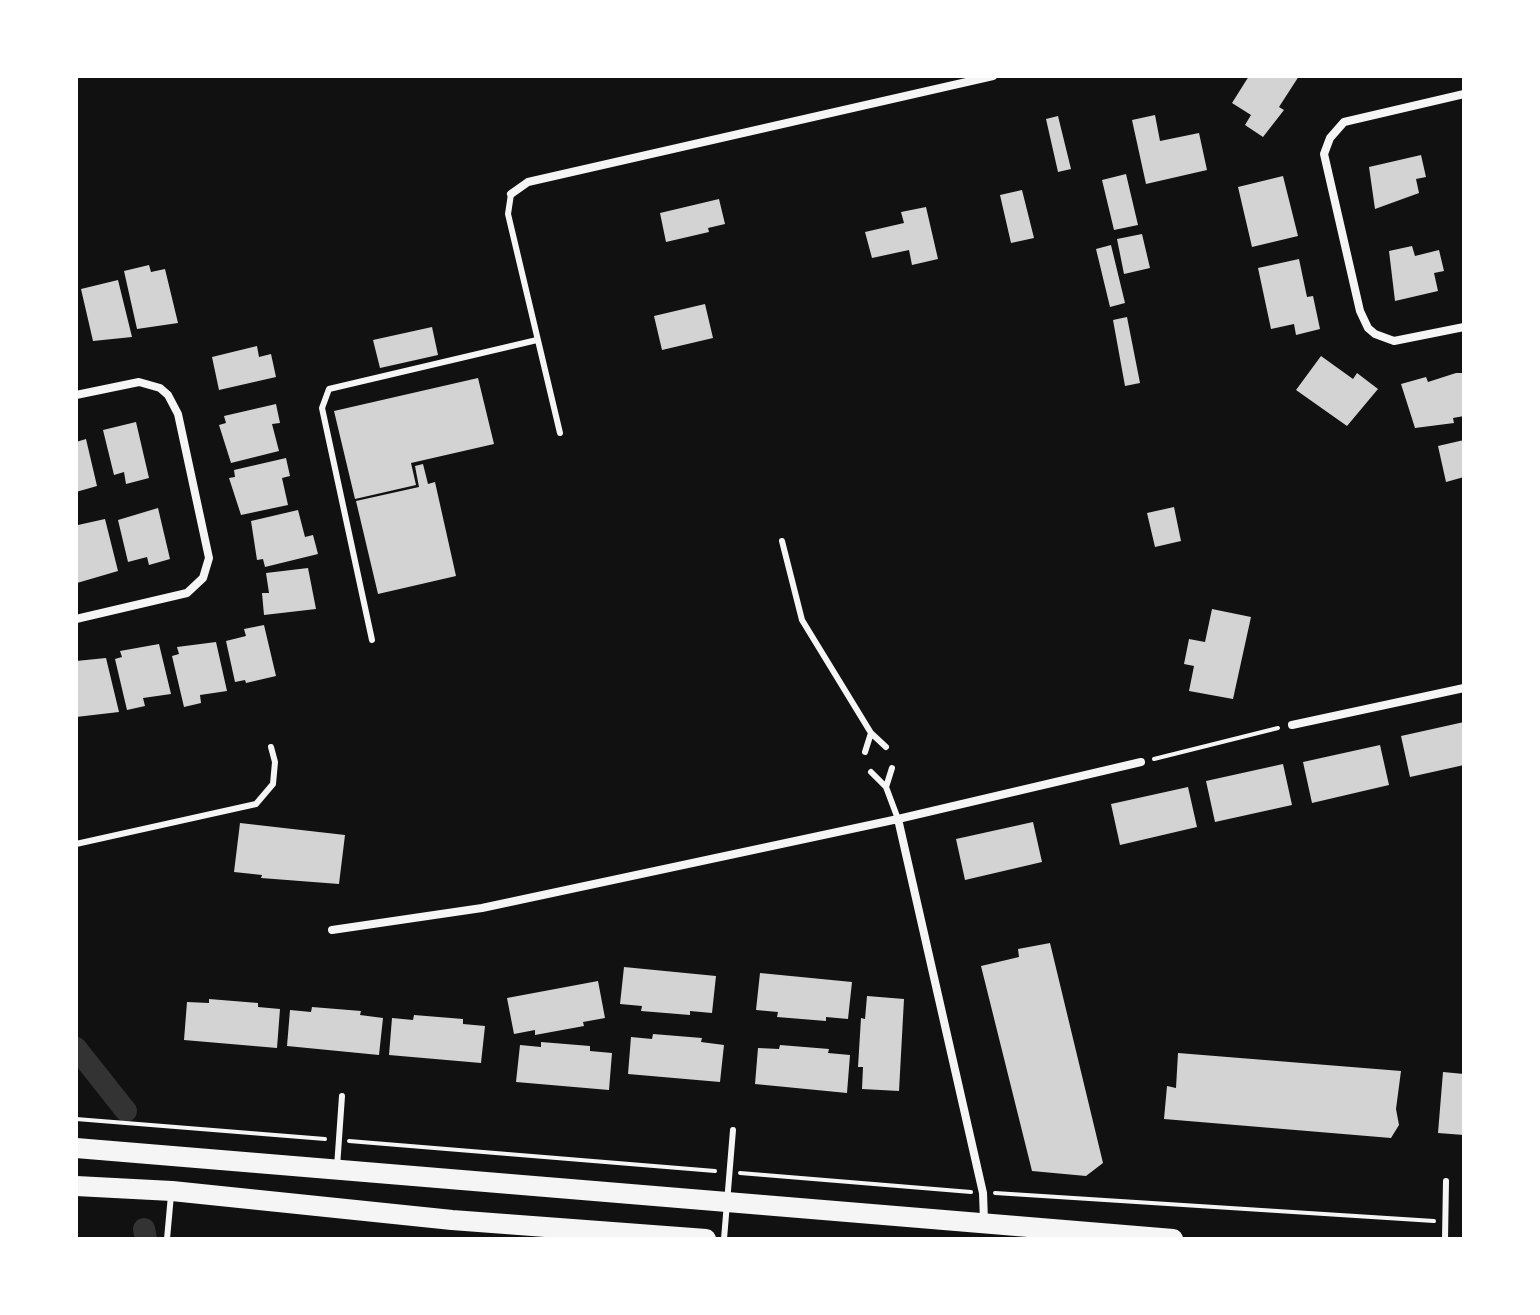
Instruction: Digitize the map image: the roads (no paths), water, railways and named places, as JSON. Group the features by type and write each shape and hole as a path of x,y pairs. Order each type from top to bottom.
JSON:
{"main road":[{"path":"76,1148 1173,1239"},
{"path":"76,1186 172,1191 452,1220 706,1239"}],"street":[{"path":"511,194 528,182 993,76"},
{"path":"1464,94 1355,118 1336,129 1326,146 1324,164 1360,311 1368,328 1383,338 1405,340 1464,327"},
{"path":"76,395 139,382 160,388 174,403 208,547 207,569 196,587 177,596 76,619"},
{"path":"1292,725 1464,688"},
{"path":"332,930 458,913 898,819 1141,762"},
{"path":"898,819 983,1193 984,1224"}],"lane":[{"path":"511,194 508,214 560,433"},
{"path":"372,640 322,408 329,389 537,340"},
{"path":"782,541 802,620 871,733 886,747"},
{"path":"865,752 871,733"},
{"path":"76,844 256,804 273,784 275,762 271,747"},
{"path":"886,787 892,768"},
{"path":"871,772 886,787 898,819"},
{"path":"336,1170 342,1096"},
{"path":"724,1239 733,1130"},
{"path":"1445,1239 1446,1181"},
{"path":"167,1239 172,1191"}],"waterway":[{"path":"76,1048 126,1111"},
{"path":"144,1229 146,1239"}]}
